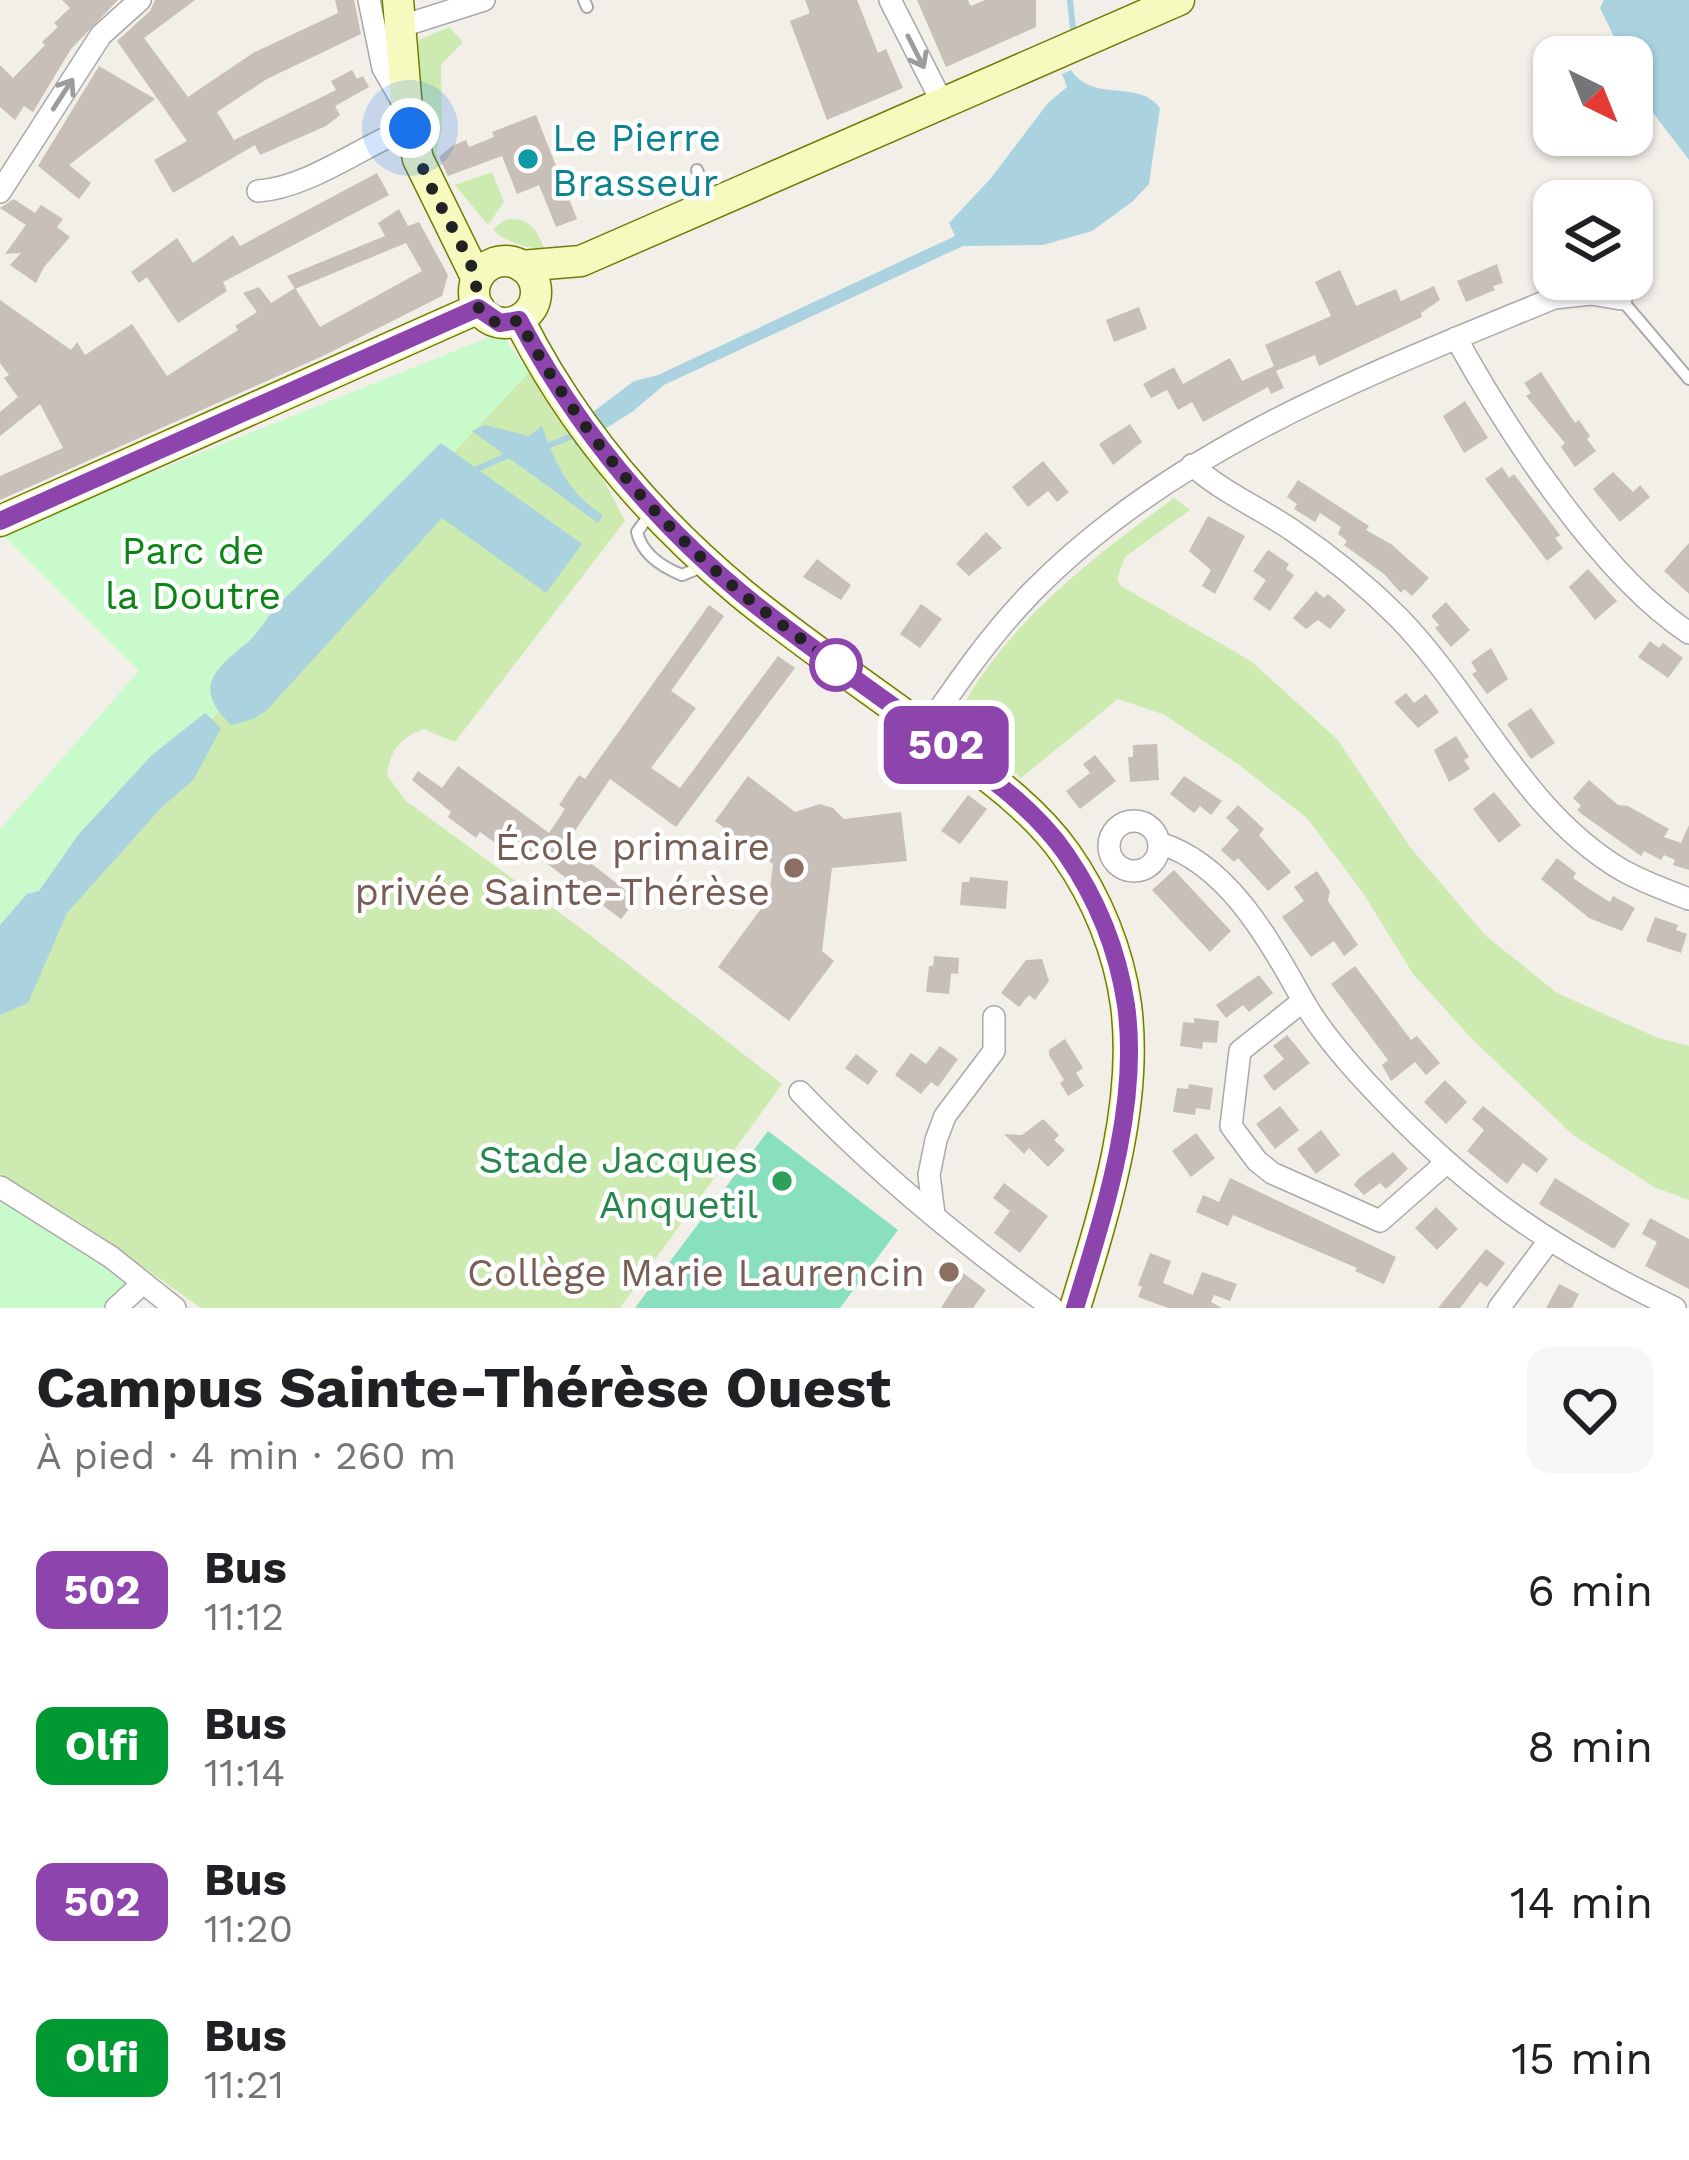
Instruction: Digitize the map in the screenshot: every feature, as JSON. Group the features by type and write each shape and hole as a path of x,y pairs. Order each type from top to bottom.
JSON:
{"main road":[{"path":"4,515 495,278 581,260 1179,0"},
{"path":"398,14 409,118 423,173 454,226 495,278 500,323 527,309 581,260"},
{"path":"495,278 533,280 527,309 572,411 654,511 708,564 774,618 1000,786 1066,854 1100,916 1119,969 1128,1027 1126,1102 1075,1308"}],"street":[{"path":"0,192 101,35 140,0"},
{"path":"258,191 283,190 409,118 383,68 369,0"},
{"path":"398,14 484,0"},
{"path":"890,0 943,104"},
{"path":"925,730 1030,594 1096,534 1192,465 1312,401 1549,300"},
{"path":"1456,338 1515,435 1572,513 1639,591 1689,633"},
{"path":"1192,465 1214,485 1318,549 1397,616 1459,688 1508,762 1563,824 1620,869 1689,899"},
{"path":"1159,843 1184,850 1239,902 1360,1076 1446,1163 1493,1204 1549,1242 1675,1308"},
{"path":"1303,1000 1240,1051 1231,1126 1257,1161 1272,1173 1380,1221 1446,1163"},
{"path":"934,1214 929,1175 945,1116 994,1051 994,1017"},
{"path":"800,1092 963,1242 1053,1308"},
{"path":"898,1186 929,1175"},
{"path":"0,1187 111,1257 175,1308"},
{"path":"1499,1308 1549,1242"},
{"path":"116,1308 143,1282"},
{"path":"143,1282 147,1308"},
{"path":"1084,1308 1097,1308"}],"lane":[{"path":"697,170 710,202"},
{"path":"1623,300 1689,379"}],"green space":[{"path":"449,27 463,42 441,65 442,128 436,153 443,176 426,131 415,52 419,40"},
{"path":"492,172 504,202 488,225 455,185"},
{"path":"505,220 530,225 544,248 517,244 497,233 493,229"},
{"name":"Parc de la Doutre","path":"487,338 505,339 529,372 297,619 79,876 0,958 0,829 139,671 1,533"},
{"path":"529,372 588,450 625,521 455,742 423,729 402,741 387,775 406,801 782,1084 620,1308 201,1308 82,1224 0,1174 0,958 79,876 297,619"},
{"path":"1174,498 1190,510 1125,557 1117,579 1121,586 1251,661 1337,739 1410,847 1486,936 1557,993 1658,1038 1689,1046 1689,1200 1654,1187 1573,1135 1473,1040 1413,974 1363,893 1307,818 1165,715 1118,699 1021,778 953,724 1021,626 1110,546"},
{"name":"Stade Jacques Anquetil","path":"768,1131 898,1230 840,1308 635,1308"},
{"path":"0,1187 143,1283 116,1308 0,1308"}],"water":[{"path":"1604,0 1689,0 1689,160 1653,111 1653,36 1614,36 1600,8"},
{"path":"1071,70 1092,86 1140,94 1160,108 1149,184 1132,202 1092,231 1043,245 963,246 664,385 632,412 576,447 569,430 634,381 658,375 955,236 949,223 991,178 1048,103 1067,87 1062,74"},
{"path":"485,425 529,436 542,426 565,476 603,515 598,523 472,431"},
{"path":"441,443 582,544 546,593 442,518 267,710 231,725 212,700 210,689 217,671"},
{"path":"205,713 221,728 194,779 161,808 67,913 28,1003 0,1015 0,925 27,894 39,891 78,835 152,755"}],"building":[{"path":"62,0 118,0 71,49 33,112 24,106 15,120 0,107 0,65 13,78 45,45 42,42 58,27 54,23 70,8"},
{"path":"155,0 195,0 144,38 188,97 253,53 338,13 335,0 354,0 361,34 267,79 217,112 234,140 336,90 331,81 352,70 369,87 335,106 340,115 326,126 260,155 255,145 173,193 154,160 187,141 117,41 150,11"},
{"path":"805,0 857,0 878,53 886,49 903,88 827,120 790,21 810,13"},
{"path":"917,0 968,0 971,6 985,0 1036,0 1036,27 946,67"},
{"path":"99,66 155,99 69,165 91,183 79,199 38,166"},
{"name":"Le Pierre Brasseur","path":"536,115 577,219 556,227 539,185 517,194 502,156 448,176 439,157 452,146 466,140 469,147 494,137 492,132"},
{"path":"377,173 389,195 223,282 227,291 178,323 147,277 139,283 131,272 177,238 193,263 233,235 240,246"},
{"path":"14,199 35,213 41,205 63,219 57,227 70,237 36,283 10,265 21,253 5,254 26,225 0,208"},
{"path":"399,209 408,226 419,222 448,275 442,296 325,355 0,500 0,476 63,448 40,404 0,436 0,412 18,397 0,363 0,300 71,350 77,342 85,355 132,324 167,376 238,330 235,326 257,312 243,293 259,287 271,303 295,288 287,276 385,236 378,223","holes":["406,243 422,271 320,327 296,289"]},
{"path":"1497,264 1503,283 1466,302 1457,281"},
{"path":"1340,270 1356,306 1396,289 1401,301 1434,286 1440,300 1422,317 1319,366 1315,355 1276,371 1284,388 1271,394 1268,387 1203,422 1192,402 1178,410 1167,390 1151,398 1143,384 1174,367 1183,384 1230,358 1242,381 1274,366 1265,345 1331,316 1315,282"},
{"path":"1139,307 1147,329 1114,342 1106,320"},
{"path":"1541,372 1575,423 1579,420 1596,451 1575,467 1561,447 1565,443 1526,396 1531,393 1524,383"},
{"path":"1465,401 1488,438 1464,453 1443,416"},
{"path":"1130,424 1142,442 1113,465 1099,444"},
{"path":"1043,461 1069,492 1057,502 1048,491 1028,507 1012,487"},
{"path":"1502,467 1509,478 1514,474 1560,535 1555,538 1563,548 1547,561 1485,479"},
{"path":"1613,472 1633,492 1640,485 1650,497 1620,522 1593,489"},
{"path":"1298,480 1369,526 1366,530 1391,544 1429,578 1412,596 1404,589 1401,593 1344,545 1347,541 1338,534 1341,527 1320,513 1315,522 1294,509 1297,504 1287,497"},
{"path":"1208,516 1245,536 1215,594 1202,586 1211,570 1189,551"},
{"path":"986,532 1002,548 969,576 956,564"},
{"path":"1689,543 1689,594 1664,571"},
{"path":"1268,550 1289,564 1286,569 1294,575 1270,611 1253,599 1266,580 1253,571"},
{"path":"817,559 851,585 841,600 803,577"},
{"path":"1588,569 1617,601 1595,620 1569,587"},
{"path":"1316,591 1324,598 1328,594 1346,610 1330,629 1318,620 1306,629 1293,618"},
{"path":"1446,602 1470,630 1451,647 1431,616"},
{"path":"921,604 942,619 920,648 900,634"},
{"path":"709,605 724,616 671,691 696,708 651,768 680,788 778,656 795,668 676,827 610,779 566,844 637,899 621,919 506,833 497,844 480,832 476,838 412,780 418,771 442,788 458,766 549,833 565,809 559,805 579,775 585,779"},
{"path":"1650,641 1659,648 1663,643 1683,658 1668,678 1638,657"},
{"path":"1491,648 1508,679 1487,694 1472,674 1477,671 1471,662"},
{"path":"1406,693 1414,703 1426,694 1439,712 1418,728 1394,702"},
{"path":"1531,708 1555,743 1531,759 1507,724"},
{"path":"1456,736 1469,757 1464,760 1470,769 1449,782 1434,750"},
{"path":"1157,744 1159,780 1130,782 1128,757 1133,757 1133,745"},
{"path":"1095,755 1116,781 1080,809 1066,791 1090,773 1083,764"},
{"path":"748,776 795,812 820,804 844,819 901,812 907,861 832,868 822,951 834,961 789,1021 718,967 769,898 773,864 715,821"},
{"path":"1184,776 1222,801 1211,815 1200,806 1194,813 1170,794"},
{"path":"1589,780 1618,805 1669,829 1664,837 1681,843 1689,825 1689,870 1673,865 1675,860 1664,855 1661,860 1644,851 1641,856 1577,810 1581,806 1573,798"},
{"path":"1494,792 1521,825 1499,843 1473,809"},
{"path":"968,795 987,809 960,844 941,831"},
{"path":"1238,805 1264,829 1259,835 1291,872 1268,891 1238,858 1234,862 1221,850 1239,830 1226,818"},
{"path":"1557,858 1592,891 1610,902 1613,896 1635,908 1622,931 1589,918 1541,879"},
{"path":"1174,870 1231,931 1210,952 1152,890"},
{"path":"1317,871 1330,891 1328,901 1358,945 1344,956 1334,941 1311,957 1282,917 1304,901 1294,887"},
{"path":"970,877 1008,881 1006,909 960,905 962,882 969,882"},
{"path":"1655,917 1678,925 1676,930 1687,934 1681,953 1646,941"},
{"path":"934,956 959,958 958,974 951,973 949,994 926,992"},
{"path":"1042,959 1049,981 1035,1000 1029,995 1019,1007 1001,993 1026,960"},
{"path":"1355,966 1411,1040 1417,1036 1440,1063 1426,1075 1415,1062 1391,1081 1382,1065 1388,1060 1331,984"},
{"path":"1259,975 1273,993 1249,1012 1243,1005 1226,1018 1216,1005"},
{"path":"1194,1018 1219,1021 1217,1043 1203,1042 1202,1049 1180,1046 1183,1022 1194,1023"},
{"path":"1287,1035 1310,1063 1274,1091 1263,1076 1284,1059 1273,1046"},
{"path":"1065,1039 1083,1068 1076,1073 1084,1086 1068,1096 1049,1055"},
{"path":"940,1046 958,1059 938,1087 931,1082 921,1094 895,1075 911,1053 926,1064"},
{"path":"856,1054 878,1071 868,1085 845,1068"},
{"path":"1445,1080 1467,1102 1446,1124 1424,1102"},
{"path":"1189,1084 1213,1088 1210,1110 1196,1108 1195,1115 1173,1112 1177,1088 1188,1089"},
{"path":"1280,1106 1299,1130 1275,1149 1256,1124"},
{"path":"1483,1106 1548,1159 1537,1173 1523,1163 1507,1184 1467,1151 1484,1130 1472,1119"},
{"path":"1043,1119 1059,1135 1054,1140 1065,1150 1048,1167 1029,1148 1024,1154 1004,1134 1022,1135"},
{"path":"1321,1130 1340,1155 1316,1174 1297,1149"},
{"path":"1196,1133 1215,1158 1191,1177 1172,1151"},
{"path":"1393,1152 1408,1169 1386,1189 1380,1183 1364,1195 1354,1185 1358,1179"},
{"path":"1230,1178 1396,1257 1384,1284 1233,1215 1228,1226 1196,1212 1203,1195 1219,1202"},
{"path":"1555,1178 1630,1224 1614,1249 1539,1204"},
{"path":"1004,1183 1048,1216 1020,1253 994,1233 1010,1211 993,1198"},
{"path":"1436,1207 1458,1229 1437,1250 1415,1228"},
{"path":"1650,1218 1689,1239 1689,1289 1645,1266 1657,1242 1642,1234"},
{"path":"1486,1249 1505,1263 1487,1287 1480,1282 1460,1308 1438,1308"},
{"path":"1150,1253 1171,1261 1163,1283 1193,1295 1202,1272 1237,1284 1230,1301 1214,1295 1211,1302 1222,1308 1168,1308 1138,1297"},
{"path":"963,1273 986,1290 973,1308 941,1308"},
{"path":"1559,1284 1579,1294 1572,1308 1546,1308"}],"waterway":[{"path":"1070,0 1073,29"},
{"path":"545,447 577,434"},
{"path":"472,471 509,455"}],"bus line":[{"name":"502","path":"0,521 478,308 500,323 519,320 572,411 674,533 774,618 1000,786 1066,854 1089,893 1119,969 1129,1063 1118,1141 1075,1308"}],"place":[{"name":"Le Pierre Brasseur","path":"528,159"},
{"name":"École primaire privée Sainte-Thérèse","path":"794,868"},
{"name":"Stade Jacques Anquetil","path":"782,1181"},
{"name":"Collège Marie Laurencin","path":"949,1272"}],"route":[{"path":"410,128 423,173 477,278 478,308 500,323 519,320 572,411 674,533 836,665"}]}
